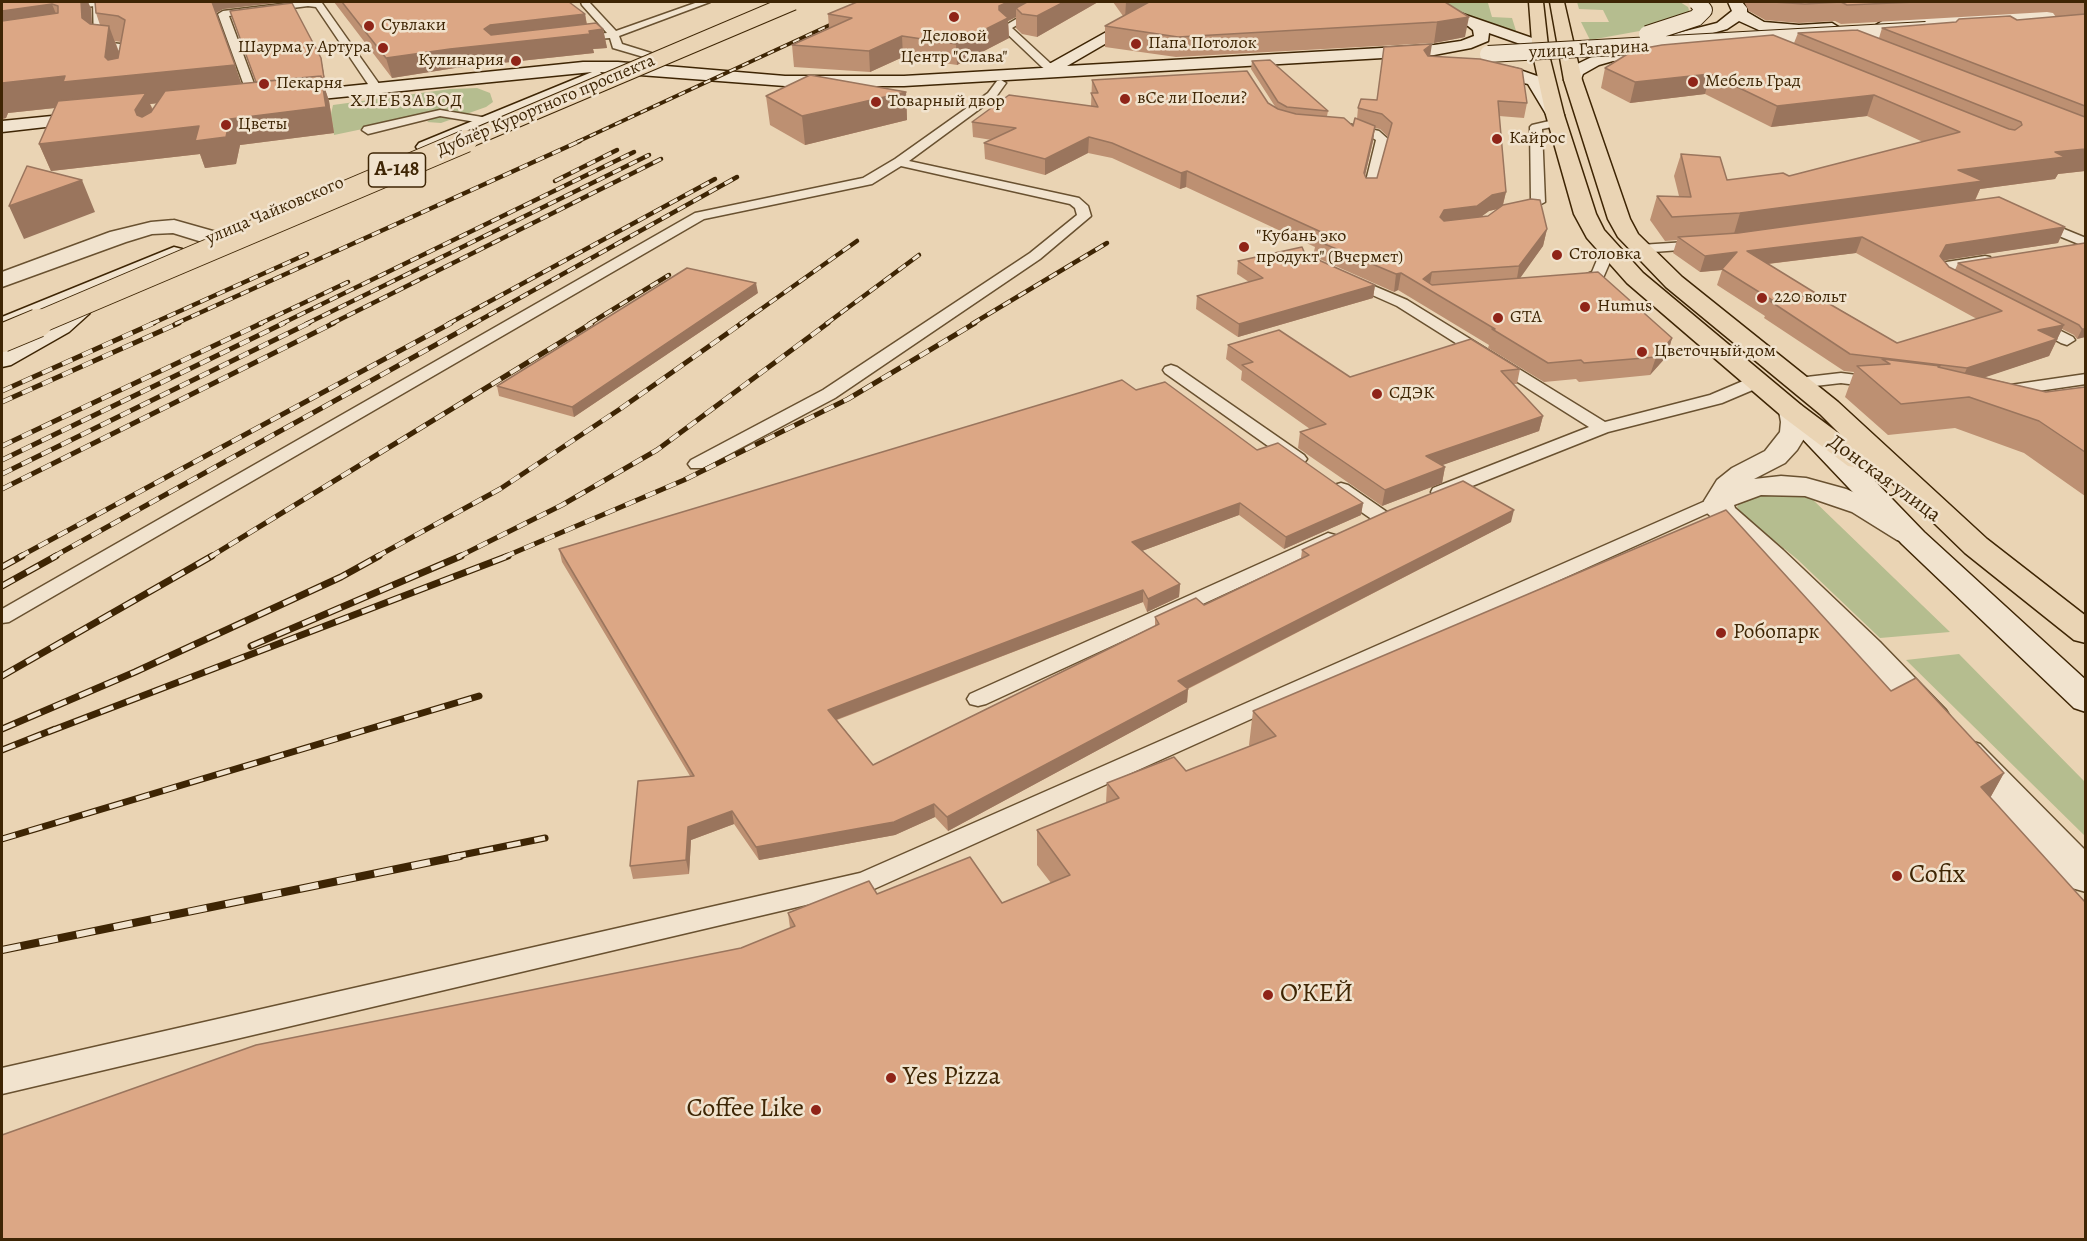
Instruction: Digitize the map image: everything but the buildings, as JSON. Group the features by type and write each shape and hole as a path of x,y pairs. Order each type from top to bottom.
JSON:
{"main road":[{"path":"38,8 96,2"},
{"name":"Дублёр Курортного проспекта","path":"402,148 757,2"},
{"name":"улица Чайковского","path":"97,285 216,230 777,2"},
{"name":"Дублёр Курортного проспекта","path":"2,338 793,2"},
{"path":"1049,70 1170,2"},
{"path":"1415,2 1532,44 1539,49 1541,55"},
{"name":"Донская улица","path":"1536,2 1541,55 1557,119 1585,214 1595,232 1635,278 1792,411 1976,546"},
{"path":"1557,2 1573,80 1619,219 1640,249 1674,282 1829,408 1976,546 2085,633"},
{"path":"1009,83 1158,70 1488,54 1609,41 1659,31 1690,21 1701,15 1704,10 1697,2"},
{"path":"2068,2 2085,8"},
{"path":"1573,80 1575,72 1606,56 1722,26 1737,8 1748,21 1761,26 1799,30 2085,12"},
{"name":"улица Гагарина","path":"1488,54 1592,50 2048,22 2085,23"},
{"path":"1434,50 1465,45 1482,38 1481,28 1474,23"},
{"path":"1606,56 1852,44 2085,23"},
{"path":"248,101 439,82 504,75 583,67 618,67 750,80 904,81 1049,70 1434,50 1486,48 1505,53 1501,57 878,91 768,93 688,89 590,78 504,75"},
{"path":"1401,63 1459,65 1511,72 1534,81 1557,119"},
{"path":"439,82 472,83 497,90 505,95 505,104 491,120"},
{"path":"2,127 113,115"},
{"path":"2,280 118,237 151,228 174,226 216,230"},
{"path":"2,313 216,230"},
{"path":"2,303 97,285"},
{"path":"2,325 97,285"},
{"path":"2,360 60,327 81,309 86,294 97,285"},
{"path":"1792,411 1795,422 1794,432 1787,444 1775,457 1742,474 1727,486 1719,501 1720,511 1772,557 1868,650 2085,877"},
{"name":"Донская улица","path":"1792,411 1912,537"},
{"path":"1719,501 1757,487 1781,485 1806,487 1836,495 1862,506 1912,537 2085,700"}],"lane":[{"path":"96,2 99,43 105,46 128,48 123,84"},
{"path":"566,40 614,35 705,2"},
{"path":"1049,70 1006,28 1051,2"},
{"path":"248,101 223,14 308,3 318,4 376,88"},
{"path":"585,3 614,35 616,46 647,55"},
{"path":"2,617 700,216 867,181 899,162 1009,83"},
{"path":"368,130 440,112 491,120"},
{"path":"1503,215 1527,209 1538,202 1536,127 1557,119"},
{"path":"1330,126 1354,128 1375,134 1382,139 1370,189"},
{"path":"697,464 828,394 1035,256 1084,216 1081,206 1074,201 899,162"},
{"path":"2025,217 2085,244"},
{"path":"1640,249 1712,244"},
{"path":"2064,248 2085,244"},
{"path":"1558,287 1570,286 1598,275 1609,248"},
{"path":"1968,288 1948,278 1942,271 1945,266 1998,258"},
{"path":"1330,271 1402,303 1602,428"},
{"path":"2017,314 2067,340"},
{"path":"1171,370 1380,516"},
{"path":"1798,383 1841,378 1897,385"},
{"path":"1985,394 2085,379"},
{"path":"1424,498 1602,428 1716,399 1749,385 1755,380"},
{"path":"2,1081 865,882 1719,501"},
{"path":"978,699 1402,507"}],"green space":[{"path":"1426,2 1493,2 1488,3 1492,17 1512,18 1517,34"},
{"path":"1577,2 1680,2 1688,7 1690,13 1645,30 1590,40 1581,22 1609,22 1603,10 1579,9"},
{"path":"477,88 490,93 493,102 486,107 441,123 427,122 439,113 334,135 331,114 333,105 450,89"},
{"path":"1756,493 1810,497 1950,632 1880,638 1797,559 1743,515 1737,507 1741,500"},
{"path":"1959,654 2085,782 2085,836 1906,660"}],"railway":[{"path":"577,142 845,18"},
{"path":"175,324 580,141"},
{"path":"555,181 617,150"},
{"path":"281,324 634,152"},
{"path":"306,324 649,155"},
{"path":"331,324 661,159"},
{"path":"473,324 737,177"},
{"path":"448,324 715,179"},
{"path":"740,324 857,241"},
{"path":"972,324 1107,243"},
{"path":"151,324 307,254"},
{"path":"826,324 919,255"},
{"path":"589,324 669,275"},
{"path":"259,324 348,282"},
{"path":"2,391 154,323"},
{"path":"2,402 179,323"},
{"path":"2,446 262,323"},
{"path":"2,460 284,323"},
{"path":"2,474 309,323"},
{"path":"2,489 334,323"},
{"path":"19,557 451,323"},
{"path":"53,557 475,323"},
{"path":"210,557 592,323"},
{"path":"376,557 500,489 620,409 742,323"},
{"path":"458,557 562,505 657,450 828,323"},
{"path":"504,557 684,480 848,399 975,323"},
{"path":"2,567 22,556"},
{"path":"2,586 56,556"},
{"path":"2,676 212,556"},
{"path":"2,729 135,672 341,577 379,556"},
{"path":"251,646 461,556"},
{"path":"48,732 508,556"},
{"path":"2,839 479,696"},
{"path":"2,750 55,729"},
{"path":"452,857 545,838"},
{"path":"2,950 460,856"}],"place":[{"name":"Деловой Центр \"Слава\"","path":"954,17"},
{"name":"Сувлаки","path":"369,26"},
{"name":"Папа Потолок","path":"1136,44"},
{"name":"Шаурма у Артура","path":"383,48"},
{"name":"Кулинария","path":"516,61"},
{"name":"Мебель Град","path":"1693,82"},
{"name":"Пекарня","path":"264,84"},
{"name":"вСе ли Поели?","path":"1125,99"},
{"name":"Товарный двор","path":"876,102"},
{"name":"Цветы","path":"226,125"},
{"name":"Кайрос","path":"1497,139"},
{"name":"\"Кубань эко продукт\" (Вчермет)","path":"1244,247"},
{"name":"Столовка","path":"1557,255"},
{"name":"220 вольт","path":"1762,298"},
{"name":"Humus","path":"1585,307"},
{"name":"GTA","path":"1498,318"},
{"name":"Цветочный дом","path":"1642,352"},
{"name":"СДЭК","path":"1377,394"},
{"name":"Робопарк","path":"1721,633"},
{"name":"Cofix","path":"1897,876"},
{"name":"О’КЕЙ","path":"1268,995"},
{"name":"Yes Pizza","path":"891,1078"},
{"name":"Coffee Like","path":"816,1110"}],"district":[{"name":"ХЛЕБЗАВОД","path":"407,102"}]}
